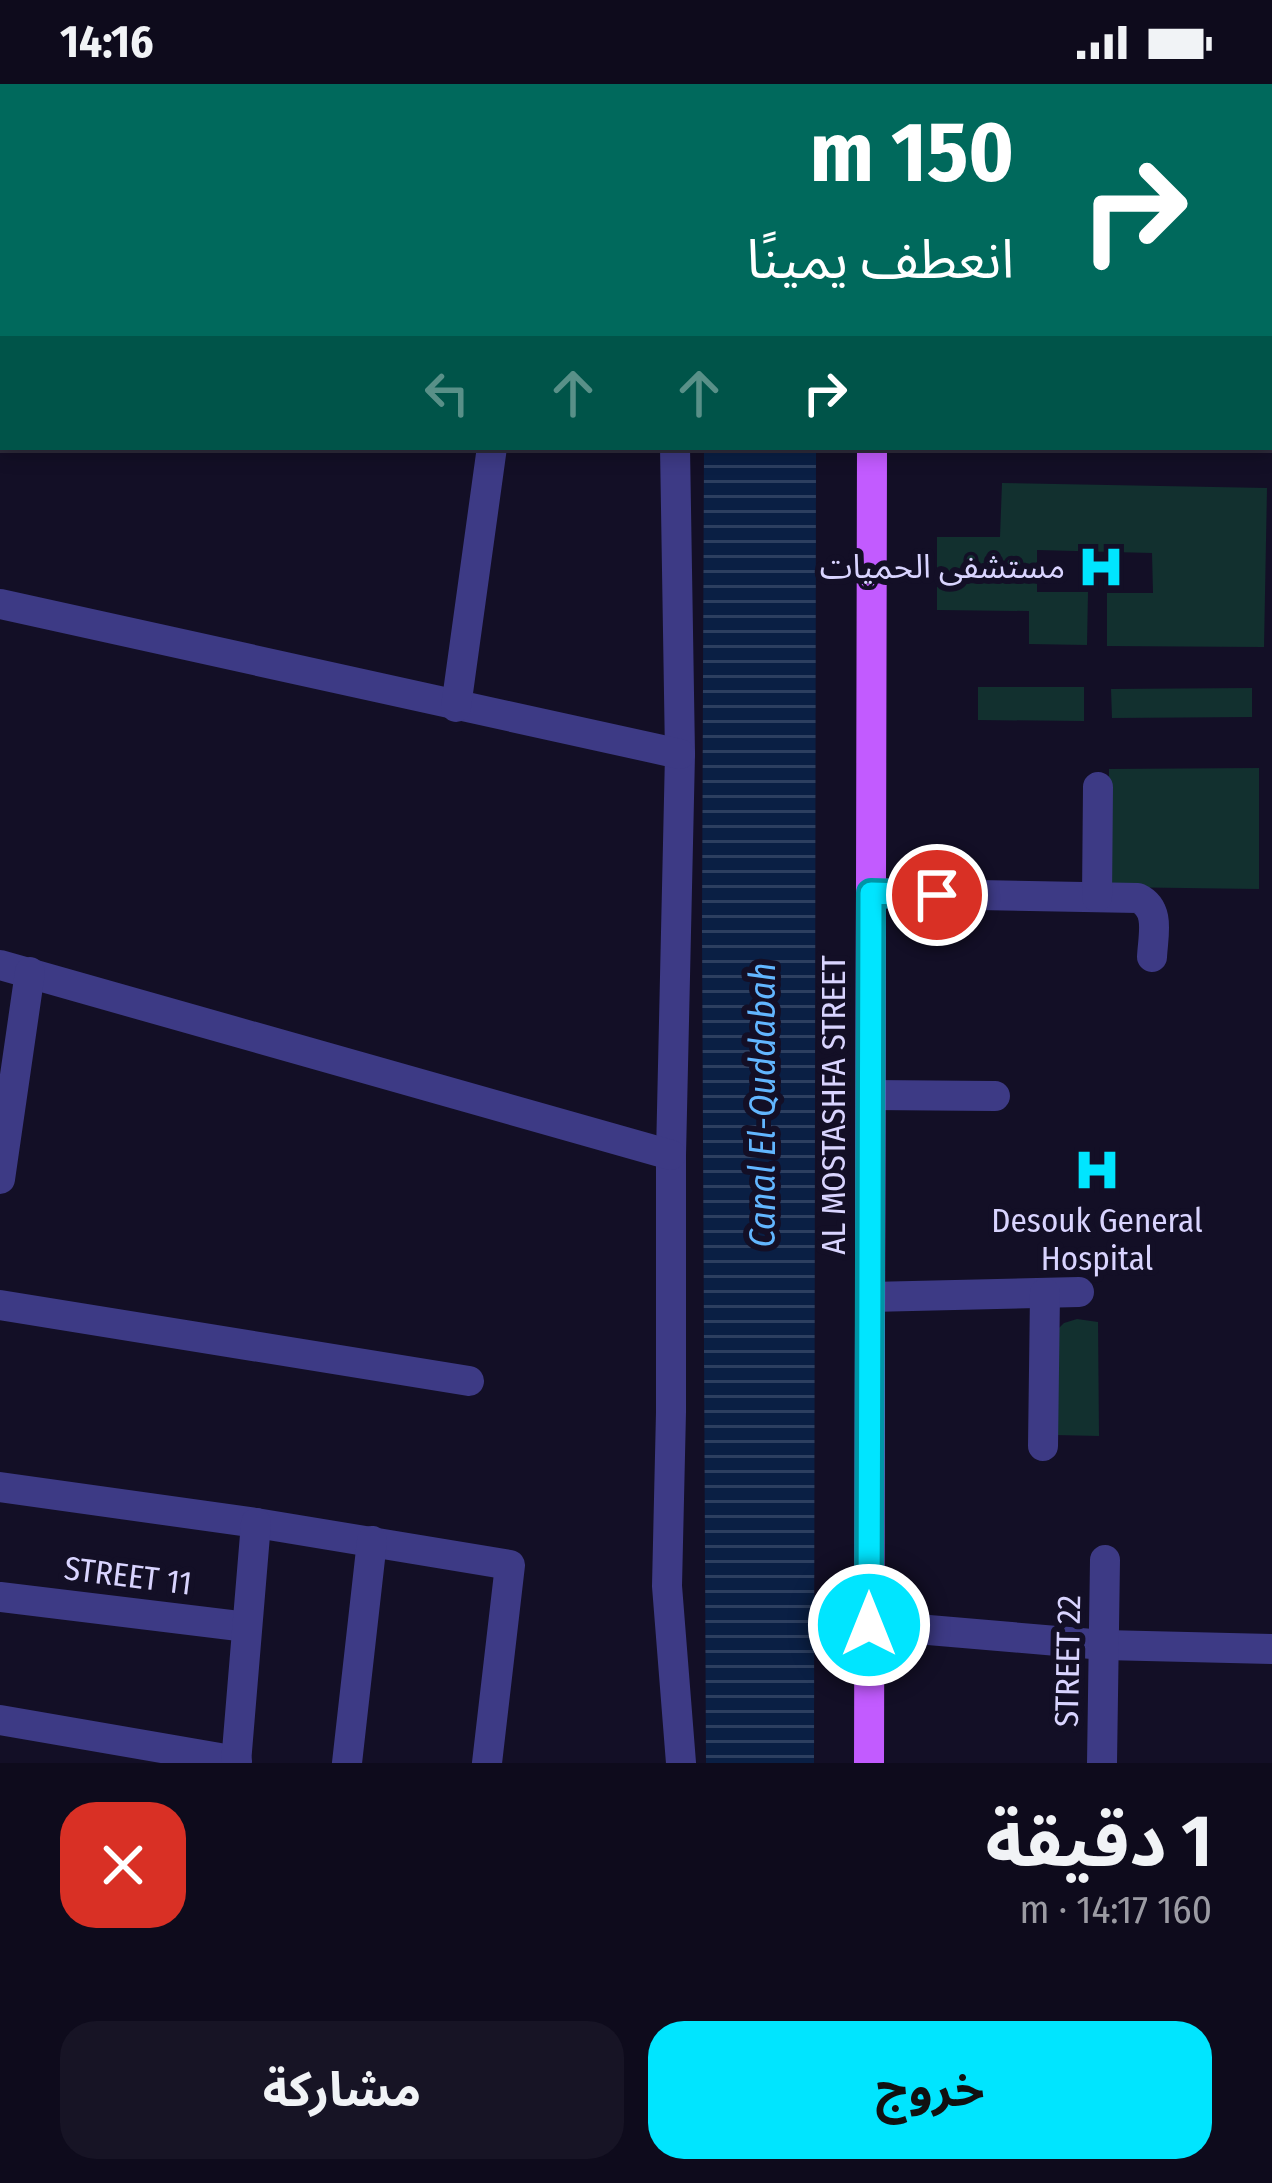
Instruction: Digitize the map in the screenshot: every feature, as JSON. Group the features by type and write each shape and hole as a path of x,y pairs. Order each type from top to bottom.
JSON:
{"main road":[{"name":"AL MOSTASHFA STREET","path":"869,1763 872,450"}],"street":[{"path":"456,707 492,450"},
{"path":"674,450 680,754 667,1586 681,1763"},
{"path":"0,605 680,754"},
{"path":"1097,897 1098,787"},
{"path":"871,893 1138,898 1154,912 1152,957"},
{"path":"0,1179 15,969 671,1155"},
{"path":"871,1095 995,1096"},
{"path":"870,1298 1079,1292"},
{"path":"1043,1446 1045,1293"},
{"path":"0,1305 470,1381"},
{"path":"0,1486 256,1522 510,1565 488,1763"},
{"path":"0,1720 236,1762 256,1522"},
{"path":"347,1763 372,1541"},
{"name":"STREET 22","path":"1102,1763 1105,1560"},
{"name":"STREET 11","path":"0,1597 248,1627"},
{"path":"869,1625 1104,1645 1272,1649"}],"green space":[{"path":"1002,483 1267,488 1264,647 1107,646 1107,593 1153,593 1152,553 1037,550 1037,592 1088,592 1087,645 1029,644 1029,611 937,610 937,537 1000,537"},
{"path":"978,687 1084,687 1084,721 978,720"},
{"path":"1252,688 1252,717 1112,718 1111,689"},
{"path":"1259,768 1259,889 1109,887 1109,769"},
{"path":"1077,1319 1098,1322 1099,1436 1055,1435 1056,1331"}],"water":[{"name":"Canal El-Quddabah","path":"704,450 816,450 814,1763 706,1763"}],"place":[{"name":"مستشفى الحميات","path":"1101,567"},
{"name":"Desouk General Hospital","path":"1097,1170"}],"route":[{"path":"869,1625 871,893 937,895"}]}
